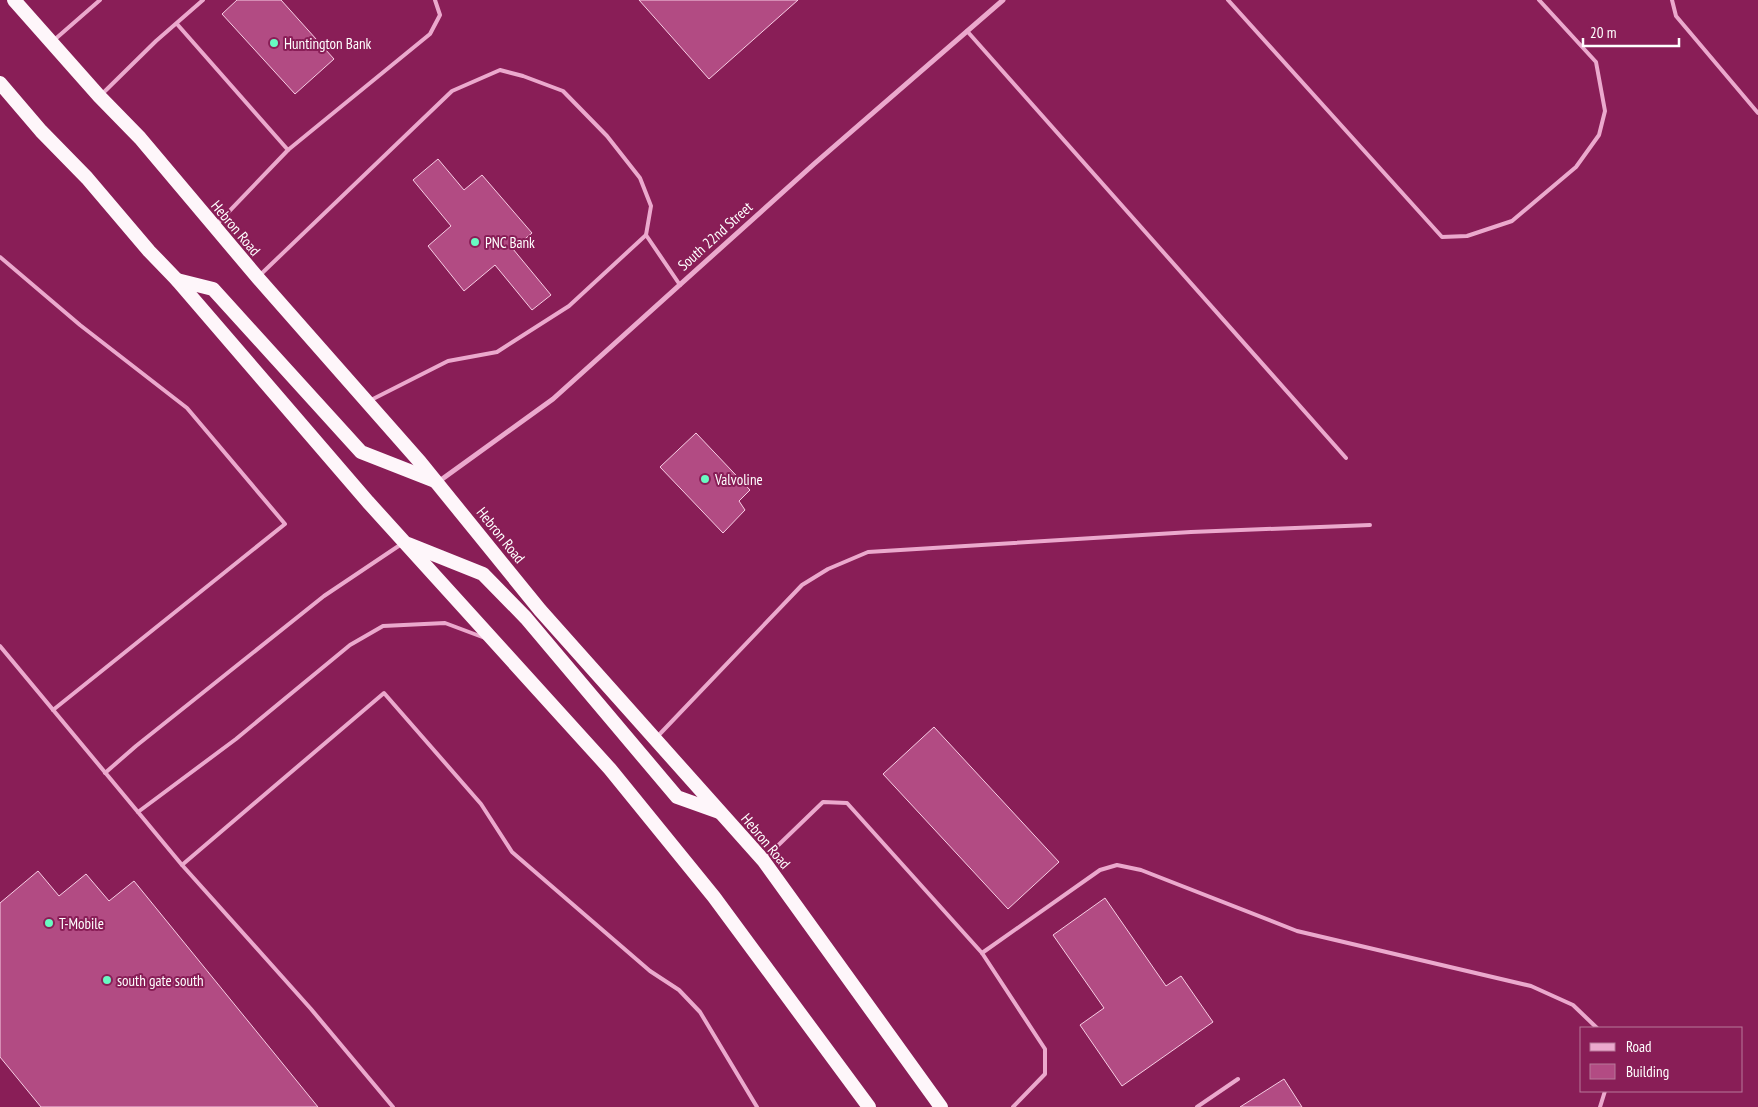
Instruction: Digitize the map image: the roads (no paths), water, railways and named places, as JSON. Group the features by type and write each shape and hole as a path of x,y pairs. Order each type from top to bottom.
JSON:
{"highway":[{"name":"Hebron Road","path":"14,0 99,96 140,138 258,278 438,482 540,610 763,860 941,1107"},
{"path":"0,83 41,131 87,178 149,251 177,280 404,542 610,768 708,889 869,1107"},
{"path":"177,280 214,289 361,452 438,482"},
{"path":"404,542 483,574 526,618 677,797 722,814"}],"street":[{"name":"South 22nd Street","path":"438,482 553,399 814,164 1003,0"}],"lane":[{"path":"52,43 100,0"},
{"path":"99,96 203,0"},
{"path":"214,227 288,150 430,34 440,15 434,0"},
{"path":"1228,0 1442,237 1467,236 1512,221 1576,167 1599,135 1604,111 1596,62 1539,0"},
{"path":"1672,0 1676,16 1758,113"},
{"path":"177,24 288,150"},
{"path":"967,31 1346,458"},
{"path":"258,278 452,91 500,70 523,76 563,91 607,136 640,178 650,206 646,236 569,306 497,352 448,361 368,402"},
{"path":"646,236 680,285"},
{"path":"0,257 80,325 187,408 285,524 53,710"},
{"path":"656,739 802,585 828,569 868,552 1191,532 1370,526"},
{"path":"105,773 136,746 324,596 404,542"},
{"path":"138,812 236,740 350,645 382,626 445,624 496,642"},
{"path":"0,646 182,865 311,1009 393,1107"},
{"path":"182,865 384,693 482,804 512,852 650,971 679,990 700,1012 757,1107"},
{"path":"763,860 823,802 847,803 982,953 1045,1049 1045,1074 1013,1107"},
{"path":"982,953 1100,870 1117,865 1141,870 1297,931 1531,986 1573,1005 1596,1027"},
{"path":"1197,1107 1238,1079"},
{"path":"1600,1107 1605,1092"}],"place":[{"name":"Huntington Bank","path":"274,43"},
{"name":"PNC Bank","path":"475,242"},
{"name":"Valvoline","path":"705,479"},
{"name":"T-Mobile","path":"49,923"},
{"name":"south gate south","path":"107,980"}]}
